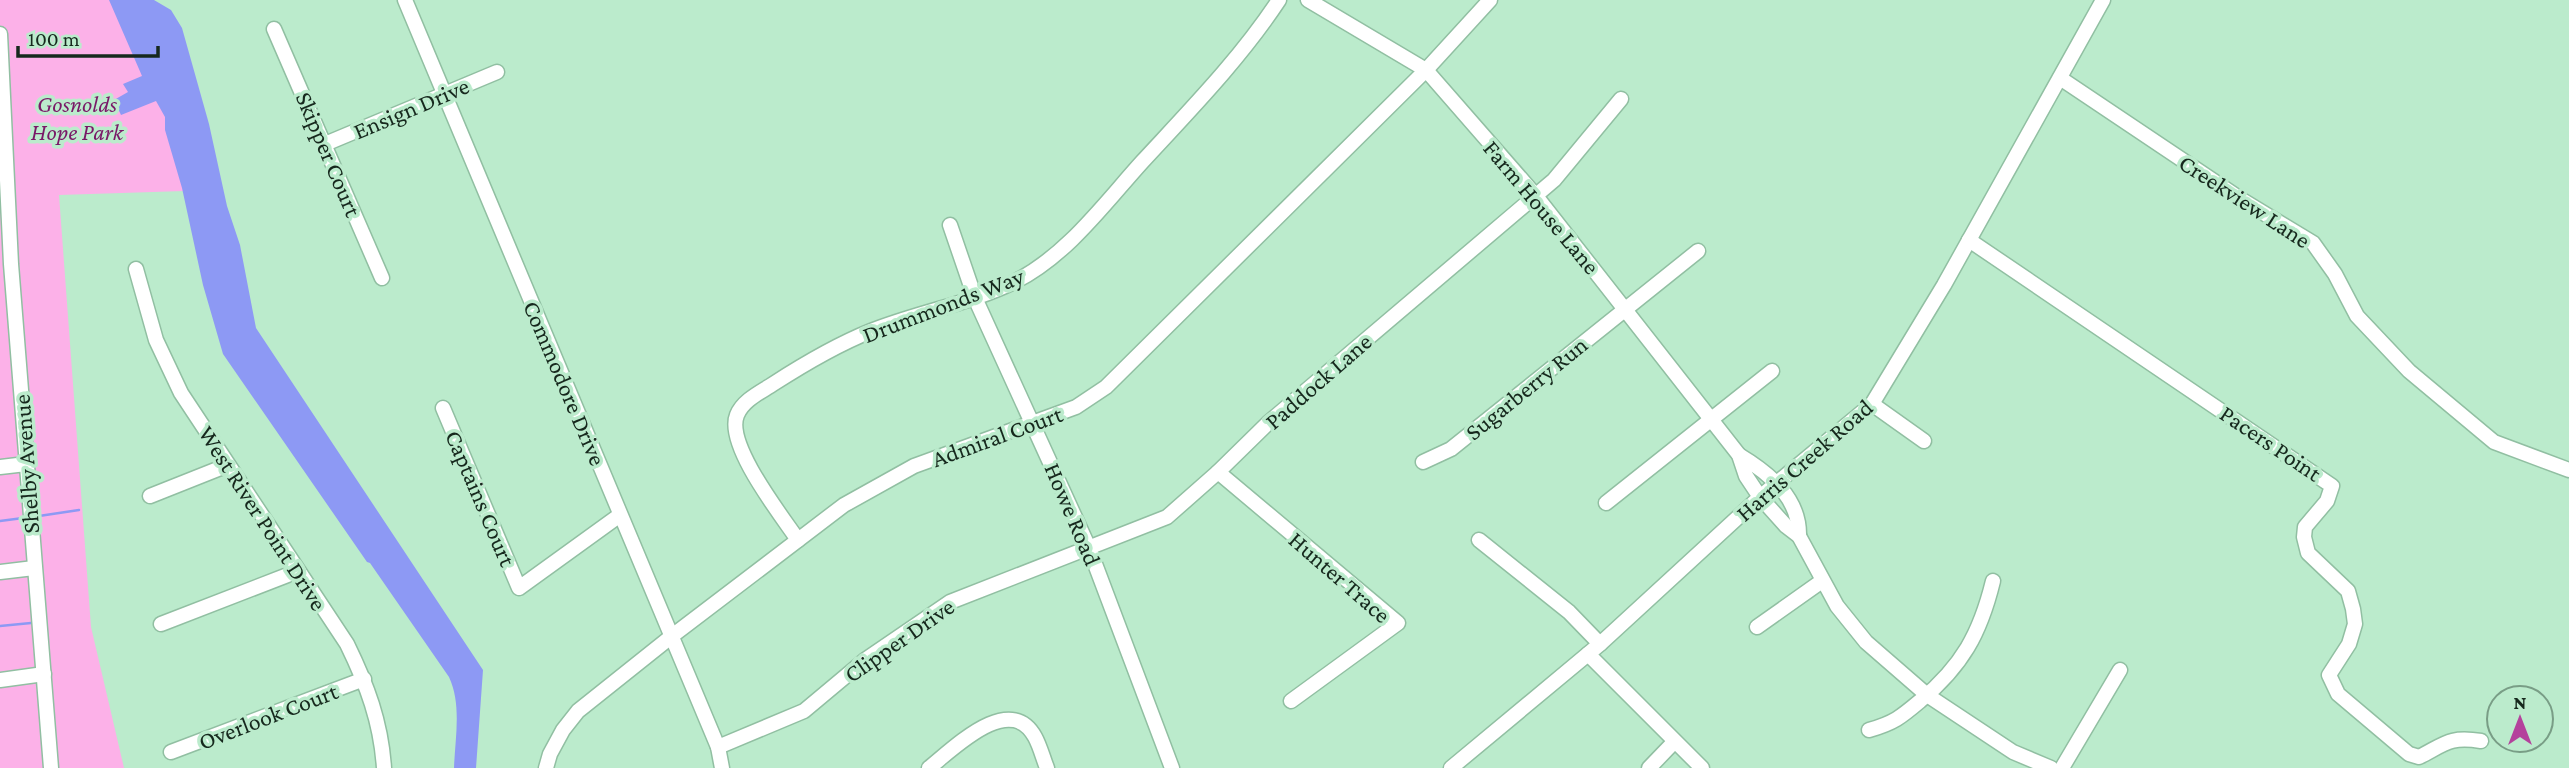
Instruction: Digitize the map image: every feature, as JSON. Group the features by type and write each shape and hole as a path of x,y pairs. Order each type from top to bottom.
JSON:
{"street":[{"name":"Commodore Drive","path":"405,0 718,747 722,768"},
{"name":"Drummonds Way","path":"799,540 767,494 738,441 735,427 738,412 773,384 841,344 872,330 975,298 1016,281 1048,261 1076,235 1231,65 1279,0"},
{"name":"Farm House Lane","path":"1308,0 1426,70 1536,195 1739,455 1746,476 1760,497 1786,526 1799,536"},
{"name":"Admiral Court","path":"546,768 563,730 578,711 844,505 889,478 942,454 1076,407 1107,387 1426,70 1490,0"},
{"name":"Harris Creek Road","path":"1451,768 1600,644 1760,497 1872,404 1969,240 2103,0"},
{"name":"Skipper Court","path":"274,29 382,278"},
{"name":"Shelby Avenue","path":"0,34 6,265 26,464 51,768"},
{"name":"Ensign Drive","path":"325,144 497,72"},
{"name":"Creekview Lane","path":"2060,78 2242,200 2313,243 2335,274 2357,316 2409,371 2494,442 2569,470"},
{"name":"Paddock Lane","path":"1089,548 1167,517 1268,423 1554,180 1621,99"},
{"name":"Howe Road","path":"950,225 975,298 1089,548 1172,768"},
{"name":"Pacers Point","path":"1969,240 2332,486 2328,501 2305,527 2304,537 2308,553 2348,591 2353,609 2355,624 2349,644 2329,675 2332,686 2409,754 2418,757 2445,741 2466,738 2481,741"},
{"name":"Sugarberry Run","path":"1423,462 1451,449 1698,251"},
{"name":"West River Point Drive","path":"136,269 156,340 168,369 347,644 364,679 376,713 384,768"},
{"path":"1606,503 1772,371"},
{"path":"1872,404 1924,441"},
{"name":"Captains Court","path":"443,408 519,588 620,515"},
{"name":"Farm House Lane","path":"1739,455 1762,468 1788,497 1800,520 1799,536"},
{"path":"0,467 26,464"},
{"path":"150,496 228,465"},
{"name":"Hunter Trace","path":"1218,472 1398,623 1291,701"},
{"path":"1799,536 1837,606 1866,642 1927,695 2013,752 2051,768"},
{"path":"1479,540 1569,612 1600,644"},
{"name":"Clipper Drive","path":"718,747 804,711 865,660 950,602 1089,548"},
{"path":"0,572 34,568"},
{"path":"161,624 298,571"},
{"path":"1757,627 1822,581"},
{"path":"1869,730 1893,724 1948,676 1969,648 1984,616 1993,581"},
{"path":"1588,654 1702,768"},
{"path":"2063,768 2120,670"},
{"path":"0,680 44,674"},
{"name":"Overlook Court","path":"171,752 364,679"},
{"path":"929,768 988,723 1012,719 1026,725 1035,736 1047,768"},
{"path":"1649,768 1674,742"}],"green space":[{"name":"Gosnolds Hope Park","path":"0,0 113,0 165,114 184,191 59,195 91,627 124,768 0,768"}],"water":[{"path":"109,0 154,0 171,10 182,28 209,124 227,206 240,245 256,328 483,670 476,768 454,768 457,710 449,677 223,354 165,130 165,117 156,101 121,115 114,100 128,92 123,84 142,76"}],"waterway":[{"path":"39,516 79,510"},
{"path":"0,521 23,518"},
{"path":"0,626 31,623"}]}
